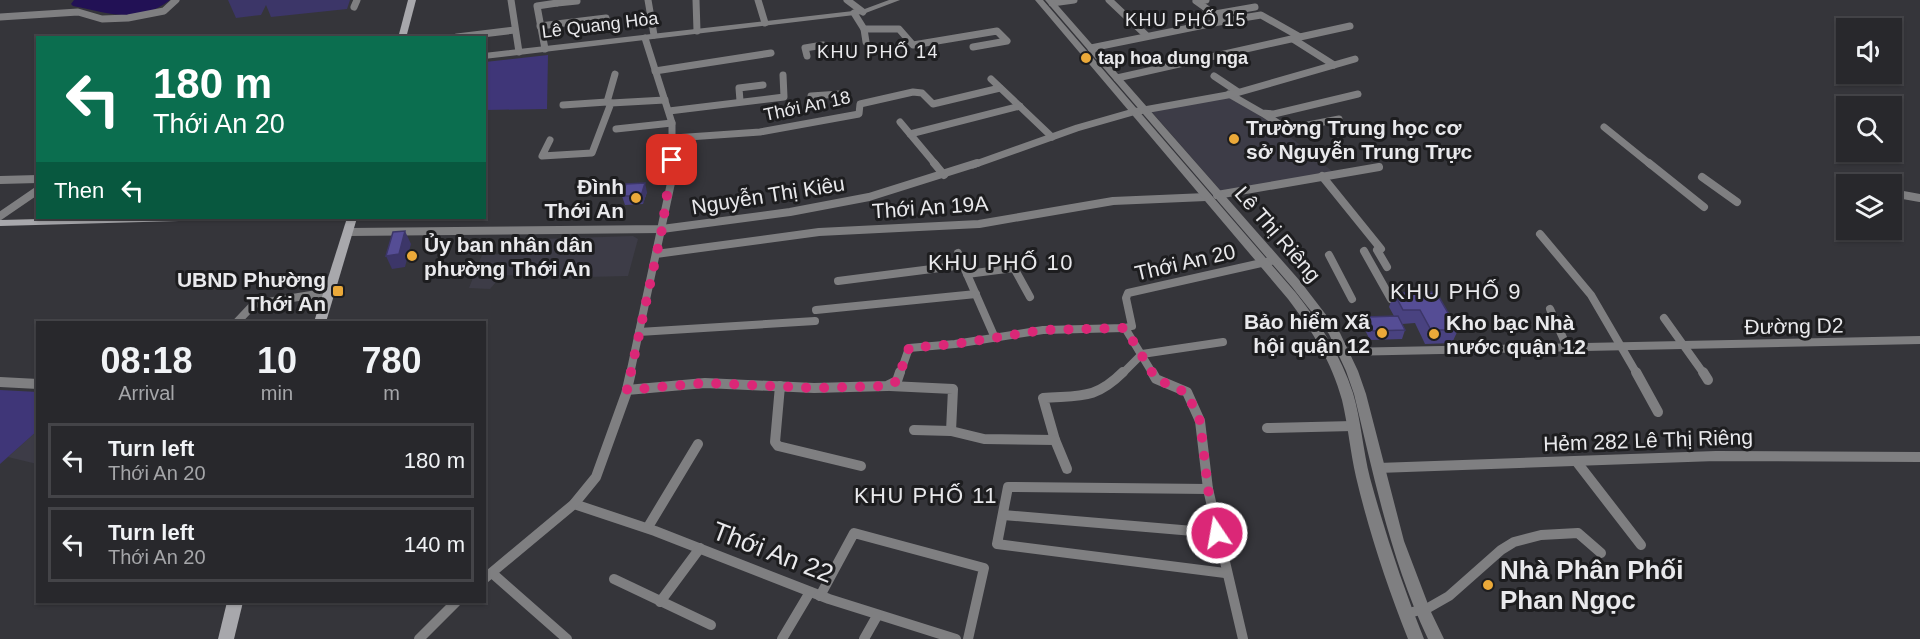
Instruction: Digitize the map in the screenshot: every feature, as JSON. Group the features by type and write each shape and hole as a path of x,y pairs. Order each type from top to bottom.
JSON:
{"main road":[{"path":"403,36 412,0"},
{"path":"0,223 143,219"},
{"path":"320,321 352,219"},
{"path":"226,639 235,603"}],"street":[{"path":"0,17 78,12 92,17 128,18 164,11 176,0"},
{"path":"511,0 519,52"},
{"path":"567,639 488,576 574,504 596,477 627,390 671,183 674,138 669,111 655,70 648,0"},
{"path":"696,0 696,31"},
{"path":"758,0 765,23"},
{"path":"847,0 859,13 866,42"},
{"name":"Lê Quang Hòa","path":"486,56 859,13 896,0"},
{"name":"Lê Thị Riêng","path":"1039,0 1269,262 1320,315 1344,352 1360,394 1397,541 1423,612 1436,639"},
{"path":"1050,2 1074,0"},
{"path":"1109,0 1147,36"},
{"path":"1206,0 1196,1 1224,21"},
{"path":"544,49 537,6 577,1"},
{"name":"Lê Thị Riêng","path":"1050,2 1117,78 1138,111"},
{"path":"1215,14 1255,7"},
{"path":"1091,48 1261,15 1334,65"},
{"path":"540,26 606,18"},
{"path":"1117,78 1350,26"},
{"path":"864,29 899,29 913,45 997,31 1007,40 973,47"},
{"path":"465,36 515,30"},
{"path":"807,56 806,48 823,45"},
{"path":"655,70 771,53"},
{"name":"Nguyễn Thị Kiêu","path":"348,232 662,229 790,212 869,196 944,175 1052,137 1138,111 1238,92 1355,59"},
{"path":"550,140 542,156 592,153 609,103 615,74"},
{"path":"669,111 784,97 783,75"},
{"path":"1214,76 1238,92"},
{"path":"991,79 1052,137"},
{"path":"740,101 739,87 763,85"},
{"name":"Thới An 18","path":"674,138 796,127 859,114 860,104 913,92 922,93 933,104 1000,88"},
{"path":"810,96 840,94"},
{"path":"1229,94 1287,129 1339,119"},
{"path":"1262,113 1274,114 1358,94"},
{"path":"563,105 665,100"},
{"path":"910,135 1020,106"},
{"path":"900,122 944,175"},
{"path":"616,129 672,123"},
{"path":"1604,127 1704,207"},
{"name":"Thới An 19A","path":"656,254 819,232 979,224 1113,201 1212,196 1379,166"},
{"path":"1322,176 1379,249 1387,267"},
{"path":"1702,177 1737,202"},
{"path":"0,180 36,179"},
{"path":"0,216 36,191"},
{"path":"1902,195 1920,198"},
{"path":"1540,234 1563,256 1591,292 1658,412"},
{"path":"1364,251 1391,299"},
{"path":"958,253 995,338"},
{"path":"1329,255 1352,299"},
{"name":"Lê Thị Riêng","path":"1269,262 1310,319 1328,350 1346,393 1384,557 1416,639"},
{"name":"Thới An 20","path":"1125,328 1132,326 1126,298 1128,293 1269,262"},
{"path":"838,281 1014,268 1030,297"},
{"path":"238,321 254,304 330,292"},
{"path":"816,310 976,294"},
{"path":"1550,309 1568,349"},
{"path":"1664,318 1708,380"},
{"path":"639,332 815,321"},
{"path":"887,386 897,381 909,348 1044,330 1125,328 1156,379 1187,393 1200,421 1208,489 1225,573 1243,639"},
{"path":"1067,469 1043,398 1095,394 1108,387 1142,354 1223,342"},
{"name":"Đường D2","path":"1344,352 1918,343"},
{"path":"0,382 36,384"},
{"path":"627,390 705,383 953,389 951,431"},
{"path":"780,386 775,442 778,446 861,466"},
{"path":"1267,428 1353,426"},
{"path":"914,430 951,431 984,439 1056,440"},
{"path":"648,527 698,444"},
{"name":"Hẻm 282 Lê Thị Riêng","path":"1378,468 1768,455 1920,457"},
{"path":"1576,461 1641,545"},
{"path":"1208,489 1008,487 997,544 1225,573"},
{"name":"Thới An 22","path":"574,504 624,517 815,594 877,616 956,639"},
{"path":"1003,515 1217,533"},
{"path":"782,639 815,594 854,533 984,567 986,573 968,639"},
{"path":"1405,614 1423,612 1457,590 1505,546 1521,540 1578,533 1601,553"},
{"path":"660,602 699,548"},
{"path":"614,579 711,625"},
{"path":"419,639 455,603"},
{"path":"864,639 877,616"}],"shaded area":[{"path":"74,0 170,0 146,12 123,15 73,6 71,4"},
{"path":"548,55 547,109 486,110 486,62"},
{"name":"Trường Trung học cơ sở Nguyễn Trung Trực","path":"1231,97 1283,131 1333,172 1221,191 1151,111"},
{"path":"633,236 638,239 628,276 587,277 585,279 502,275 490,289 469,288 482,255 504,254 511,240"},
{"path":"0,390 36,392 36,432 0,464"},
{"path":"36,432 36,464 8,457"}],"building":[{"path":"645,183 641,196 622,196 626,184"},
{"path":"405,231 399,254 386,256 393,232"},
{"path":"1436,292 1458,330 1431,330 1420,310 1403,310 1394,293"},
{"path":"1398,316 1405,330 1373,331 1366,317"}],"place":[{"name":"tap hoa dung nga","path":"1086,58"},
{"name":"Trường Trung học cơ sở Nguyễn Trung Trực","path":"1234,139"},
{"name":"Đình Thới An","path":"636,198"},
{"name":"Ủy ban nhân dân phường Thới An","path":"412,256"},
{"name":"UBND Phường Thới An","path":"338,291"},
{"name":"Bảo hiểm Xã hội quận 12","path":"1382,333"},
{"name":"Kho bạc Nhà nước quận 12","path":"1434,334"},
{"name":"Nhà Phân Phối Phan Ngọc","path":"1488,585"}],"district":[{"name":"KHU PHỐ 15","path":"1186,20"},
{"name":"KHU PHỐ 14","path":"878,52"},
{"name":"KHU PHỐ 10","path":"1001,262"},
{"name":"KHU PHỐ 9","path":"1456,291"},
{"name":"KHU PHỐ 11","path":"926,495"}],"route":[{"path":"672,160 671,183 662,229 627,390 705,383 814,388 887,386 897,381 909,348 955,344 1044,330 1125,328 1156,379 1187,393 1200,421 1208,489 1217,533"}]}
